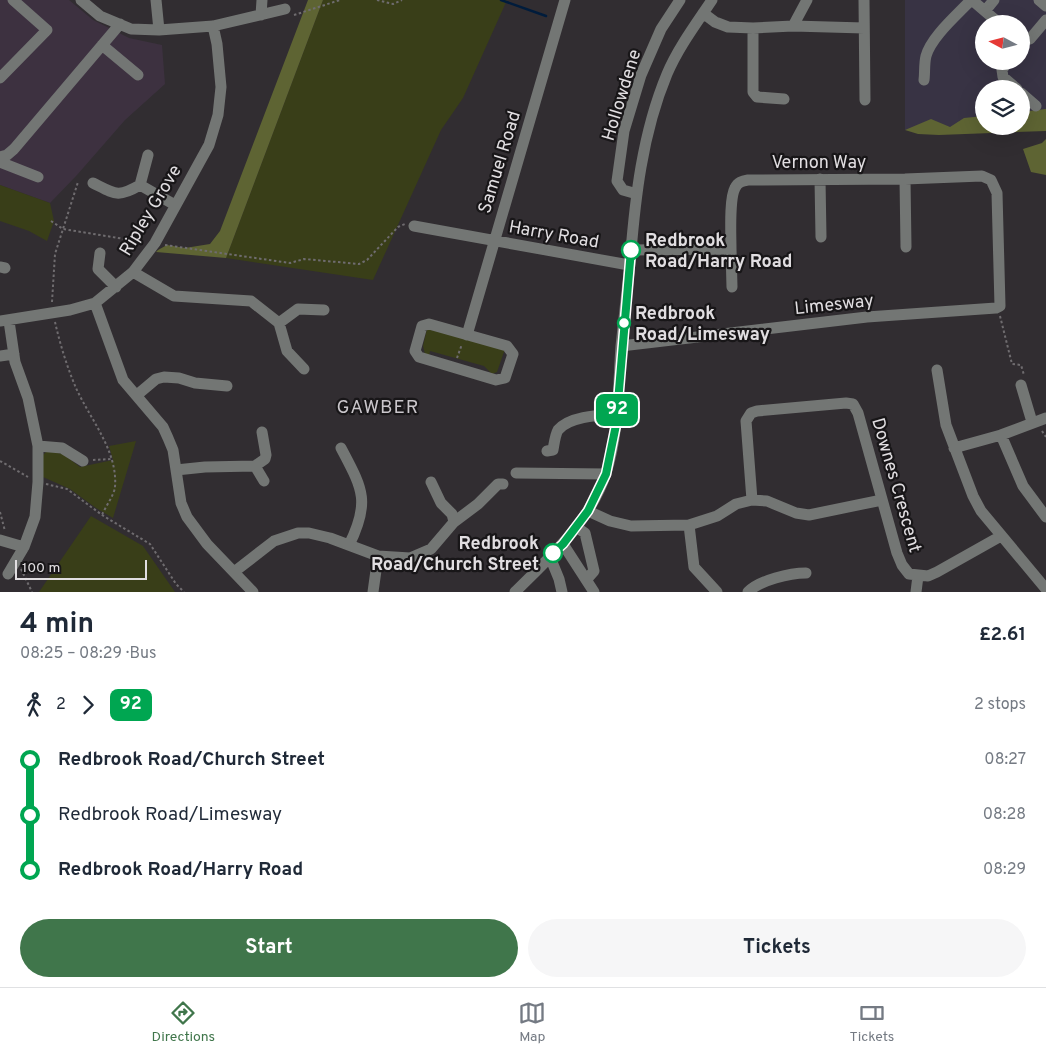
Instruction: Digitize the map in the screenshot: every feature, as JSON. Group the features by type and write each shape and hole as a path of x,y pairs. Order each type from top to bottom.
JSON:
{"street":[{"path":"0,78 48,30 13,0"},
{"path":"82,0 100,16 131,29 159,30 213,26 286,9"},
{"path":"156,0 159,30"},
{"path":"261,15 262,0"},
{"name":"Samuel Road","path":"466,334 565,0"},
{"name":"Hollowdene","path":"637,194 623,190 616,181 624,132 641,75 661,29 680,0"},
{"path":"515,592 563,544 588,511 606,474 616,414 637,194 650,121 667,74 686,38 712,0"},
{"path":"793,26 807,0"},
{"path":"864,0 865,100"},
{"path":"924,80 926,57 930,46 948,24 972,0 990,15"},
{"path":"985,11 994,0"},
{"path":"1039,0 1046,6"},
{"path":"703,13 715,22 728,27 864,28"},
{"path":"1030,39 1046,20"},
{"path":"0,157 7,155 14,149 120,24"},
{"name":"Ripley Grove","path":"4,321 53,313 95,303 134,272 154,243 209,145 218,115 221,87 213,26"},
{"path":"753,28 753,92 756,97 784,99"},
{"path":"102,45 138,75"},
{"path":"1030,101 1036,106"},
{"path":"93,183 114,193 129,192 140,185 148,155"},
{"path":"0,162 38,177"},
{"name":"Vernon Way","path":"731,249 732,196 735,187 740,182 748,180 982,176 991,180 997,193 1000,306 997,307"},
{"path":"905,178 906,247"},
{"path":"820,179 821,237"},
{"path":"140,185 175,205"},
{"name":"Harry Road","path":"414,226 494,242 630,265"},
{"path":"631,250 731,249 732,287"},
{"path":"100,253 98,269 116,287"},
{"path":"134,272 174,296 251,301 279,323 287,351 304,369"},
{"path":"95,303 123,380 163,427 173,450 181,504 187,517 207,544 253,592"},
{"name":"Limesway","path":"622,346 867,317 997,307"},
{"path":"279,323 298,309 324,310"},
{"path":"4,321 15,362 28,398 38,446 38,482 35,517 24,547 8,574"},
{"path":"430,324 466,334 507,346 512,354 505,378 496,380 454,368 420,357 415,351 422,326 430,324"},
{"path":"0,356 14,354"},
{"path":"938,370 946,426 977,503 1001,536 1046,590"},
{"path":"137,395 156,379 164,377 179,378 195,383 227,386"},
{"path":"1021,386 1032,422"},
{"name":"Downes Crescent","path":"752,500 746,421 751,413 846,403 853,404 858,413 902,566 909,574 928,576 1001,536"},
{"path":"547,451 553,450 558,430 566,424 586,417 616,414"},
{"path":"954,448 1001,435 1046,418"},
{"path":"176,470 204,467 255,466 265,459 266,455 262,432"},
{"path":"1001,435 1023,486 1046,517"},
{"path":"38,446 69,447 83,461"},
{"path":"341,448 358,480 363,499 356,529 348,545"},
{"path":"255,466 264,480"},
{"path":"516,473 606,474"},
{"path":"431,482 441,503 452,514 454,522"},
{"path":"234,572 274,541 298,533 309,533 378,556 410,558 425,553 438,543 454,522 478,504 498,484 504,484"},
{"path":"588,511 610,521 631,526 689,525 717,516 736,504 752,500 767,501 796,513 809,515 882,500"},
{"path":"689,525 694,567 717,592"},
{"path":"576,527 585,534 594,571 586,580"},
{"path":"0,540 24,547"},
{"path":"563,544 594,592"},
{"path":"373,592 378,556"},
{"path":"550,557 562,592"},
{"path":"748,592 758,584 798,573 806,573"},
{"path":"916,592 918,576"}],"path":[{"path":"286,9 287,17 340,0"},
{"path":"376,0 394,4 402,0"},
{"path":"78,182 55,254 52,302 60,344 76,387 100,432 111,459 115,488 102,514"},
{"path":"51,221 62,229 290,263 304,259 359,264 367,260 398,227 406,223 414,226"},
{"path":"997,307 1012,364 1021,365 1026,381 1021,386"},
{"path":"454,368 466,334"},
{"path":"83,461 111,459"},
{"path":"0,462 38,482 68,489 102,514 150,544 176,584 184,592"}],"shaded area":[{"path":"0,0 69,0 93,20 129,38 162,45 165,84 125,120 50,203 0,185"},
{"path":"905,0 1046,0 1046,124 1030,125 1030,80 975,80 975,126 905,130"}],"green space":[{"path":"308,0 323,0 226,258 156,252 167,245 185,248 210,244 220,231"},
{"path":"323,0 507,0 463,98 441,130 373,280 226,258"},
{"path":"1046,109 1046,131 1030,132 1030,111"},
{"path":"975,117 975,134 918,134 905,130 931,119 950,127 964,118"},
{"path":"1046,139 1046,175 1031,172 1023,149 1042,143"},
{"path":"0,185 50,203 54,221 47,241 29,231 0,221"},
{"path":"427,329 505,349 497,372 492,374 484,366 430,351 429,356 425,354 423,346"},
{"path":"136,441 113,518 70,489 43,477 43,455 47,451 63,454 80,467 113,460 109,446"},
{"path":"91,516 143,546 175,592 39,592"}],"waterway":[{"path":"501,0 546,16"}],"bus line":[{"name":"92","path":"553,553 563,544 588,511 606,474 616,425 631,250"}],"place":[{"name":"Redbrook Road/Harry Road","path":"631,250"},
{"name":"Redbrook Road/Limesway","path":"624,323"},
{"name":"Redbrook Road/Church Street","path":"553,553"}],"district":[{"name":"GAWBER","path":"378,406"}]}
